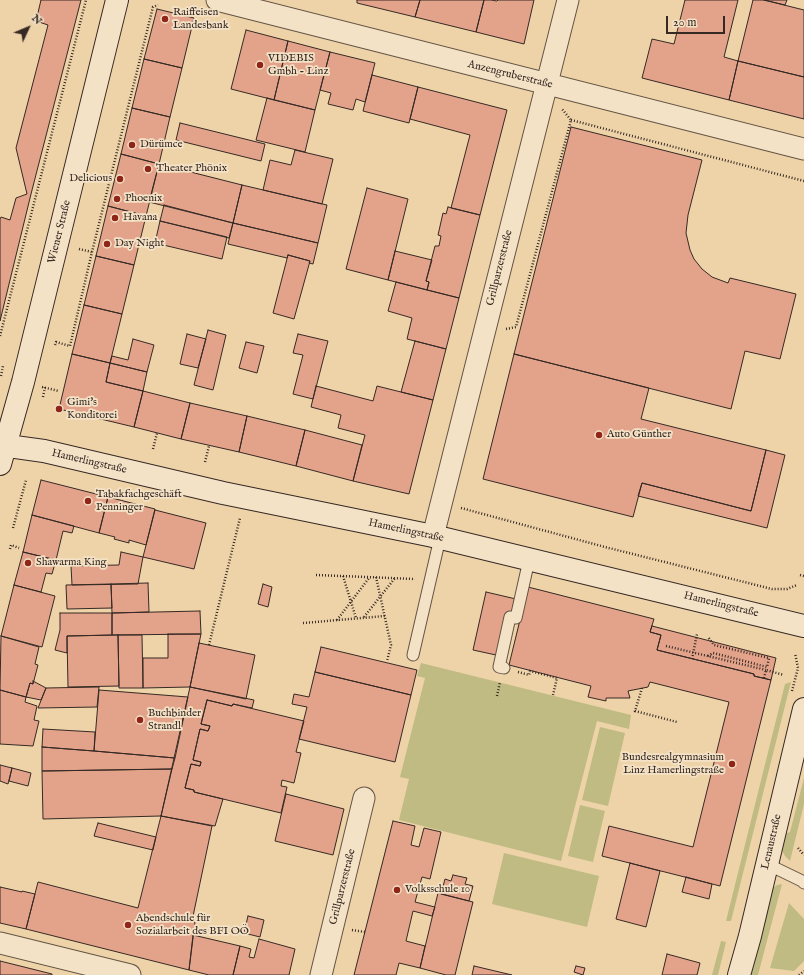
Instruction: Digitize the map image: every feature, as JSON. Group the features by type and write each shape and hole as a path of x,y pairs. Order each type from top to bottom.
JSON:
{"main road":[{"name":"Wiener Straße","path":"2,451 23,382 117,0"},
{"name":"Hamerlingstraße","path":"2,451 44,451 223,493 437,537 804,626"},
{"name":"Lenaustraße","path":"739,975 750,936 804,709"}],"street":[{"name":"Anzengruberstraße","path":"216,0 804,150"},
{"name":"Grillparzerstraße","path":"437,537 546,84 568,0"},
{"name":"Grillparzerstraße","path":"321,975 364,798"},
{"path":"0,943 130,975"}],"lane":[{"path":"413,655 431,580 437,537"},
{"path":"504,668 499,666 510,617 516,618 529,560"},
{"path":"767,864 803,882"}],"path":[{"path":"0,336 86,0"},
{"path":"56,342 70,346 153,7 158,5"},
{"path":"559,105 571,120 804,181"},
{"path":"500,331 516,327 571,120"},
{"path":"79,249 92,252"},
{"path":"1,376 3,366"},
{"path":"43,397 45,388"},
{"path":"153,449 157,433"},
{"path":"205,462 209,446"},
{"path":"14,528 26,480"},
{"path":"457,507 605,547 772,588 787,589 797,585"},
{"path":"209,645 240,517"},
{"path":"10,549 11,546 19,548"},
{"path":"316,575 431,580"},
{"path":"800,575 804,576"},
{"path":"343,576 356,618"},
{"path":"337,620 369,577"},
{"path":"376,577 392,645 388,661"},
{"path":"364,618 395,578"},
{"path":"303,624 385,616"},
{"path":"692,658 697,634"},
{"path":"708,637 714,645 769,658 767,668 712,654 708,656"},
{"path":"666,646 784,675"},
{"path":"764,678 766,670"},
{"path":"530,671 557,678 553,695"},
{"path":"642,688 635,711 677,722"},
{"path":"798,848 804,855"},
{"path":"350,930 365,932"},
{"path":"799,975 804,971"}],"shaded area":[{"path":"421,663 631,715 629,729 597,721 561,861 399,820 409,779 400,777 425,678 417,676"},
{"path":"791,682 731,921 726,921 785,684"},
{"path":"600,727 625,733 608,806 582,800"},
{"path":"804,778 804,804 790,861 782,851 781,846 784,834 790,832"},
{"path":"580,805 605,811 593,862 568,856"},
{"path":"504,853 599,876 587,927 492,904"},
{"path":"782,884 758,975 749,975 770,891 777,885"},
{"path":"789,903 804,919 804,961 794,971 770,968"},
{"path":"721,941 726,942 718,975 712,975"}],"building":[{"path":"41,0 81,0 0,321 0,219 1,217 10,220 16,198 27,194 16,148 48,25 36,21"},
{"path":"357,0 420,0 415,17 357,3"},
{"path":"420,0 484,0 476,32 415,17"},
{"path":"484,0 534,0 524,44 476,32"},
{"path":"685,0 738,0 724,57 738,61 729,100 642,78 652,39 674,44"},
{"path":"753,0 764,0 804,10 804,77 738,61"},
{"path":"764,0 787,0 785,5"},
{"path":"157,9 194,18 182,68 144,59"},
{"name":"VIDEBIS Gmbh - Linz","path":"246,30 288,41 274,100 231,89"},
{"path":"288,41 330,52 315,110 274,100"},
{"path":"330,52 375,63 365,102 356,99 353,110 328,104 331,93 320,90"},
{"path":"144,59 182,68 170,117 132,108"},
{"path":"738,61 804,77 804,119 729,100"},
{"path":"372,75 418,87 409,123 363,111"},
{"path":"418,87 507,110 480,215 451,208 470,135 410,119"},
{"path":"267,98 315,110 305,152 256,140"},
{"path":"132,108 170,117 159,164 121,154"},
{"path":"180,123 265,144 261,161 176,140"},
{"path":"571,127 702,160 688,215 686,233 694,259 702,269 712,277 728,283 730,278 796,294 780,359 745,351 731,409 514,354"},
{"path":"295,150 333,159 322,204 263,190 270,160 291,165"},
{"path":"121,154 159,164 146,216 108,206"},
{"path":"159,164 242,185 233,223 149,202"},
{"path":"242,185 327,205 318,243 233,223"},
{"path":"367,188 408,199 388,280 346,269"},
{"path":"164,205 233,223 229,238 160,221"},
{"path":"108,206 146,216 134,265 96,256"},
{"path":"448,207 480,215 459,298 427,290 429,282 426,281 435,246 439,246 441,236 438,235 443,213 446,214"},
{"path":"160,221 227,237 222,259 155,243"},
{"path":"233,223 318,243 313,264 309,263 310,261 288,255 287,258 228,244"},
{"path":"395,251 432,260 426,281 429,282 427,290 388,280"},
{"path":"288,255 310,261 294,319 273,313"},
{"path":"96,256 134,265 122,314 84,305"},
{"path":"396,282 459,298 446,349 407,339 412,318 388,311"},
{"path":"84,305 122,314 110,363 72,354"},
{"path":"208,330 226,335 213,390 194,385"},
{"path":"187,334 206,339 198,368 180,364"},
{"path":"298,334 328,341 313,399 293,394 303,355 293,353"},
{"path":"133,339 154,345 147,372 110,363 112,356 128,360"},
{"path":"415,341 446,349 433,400 401,392"},
{"path":"246,342 264,346 257,373 239,368"},
{"path":"72,354 110,363 106,382 143,391 134,427 59,409"},
{"name":"Auto Günther","path":"514,354 649,388 641,419 766,450 751,511 642,483 633,517 483,479"},
{"path":"110,363 147,372 143,391 106,382"},
{"path":"316,386 373,401 377,386 433,400 409,494 353,481 365,435 338,428 341,415 311,407"},
{"path":"143,391 190,403 181,439 134,427"},
{"path":"190,403 247,416 239,452 181,439"},
{"path":"247,416 305,430 296,466 239,452"},
{"path":"305,430 362,445 353,481 296,466"},
{"path":"766,450 785,455 767,528 638,496 642,483 751,511"},
{"path":"41,480 108,497 99,533 32,515"},
{"path":"108,497 155,509 146,545 129,540 129,543 114,539 115,537 99,533"},
{"path":"155,510 206,523 194,569 143,557"},
{"path":"32,515 74,526 72,533 63,531 56,560 23,552"},
{"path":"23,552 56,560 52,574 46,573 41,592 14,585"},
{"path":"121,552 143,557 138,584 72,585 71,566 119,565"},
{"path":"148,583 149,612 112,613 111,584"},
{"path":"111,584 112,608 67,609 66,585"},
{"path":"263,584 272,587 268,607 258,604"},
{"path":"14,585 55,596 42,647 1,636"},
{"name":"Bundesrealgymnasium Linz Hamerlingstraße","path":"528,587 654,619 650,632 661,635 657,650 754,674 754,676 771,680 720,886 602,856 609,826 693,847 729,702 650,682 648,687 628,691 630,698 606,698 606,701 588,697 591,686 509,665"},
{"path":"486,592 516,599 513,614 506,613 496,655 473,650"},
{"path":"200,611 201,634 112,635 112,613"},
{"path":"60,613 112,613 112,635 67,636 67,653 55,650 60,630"},
{"path":"652,626 776,658 771,680 754,676 754,674 657,650 661,635 650,632"},
{"path":"168,634 201,634 190,687 143,688 143,658 168,658"},
{"path":"118,635 142,635 143,688 119,688"},
{"path":"118,635 119,686 68,687 67,636"},
{"path":"1,636 39,647 35,664 38,665 33,684 30,683 26,697 0,690"},
{"path":"199,643 255,655 246,699 190,687"},
{"path":"321,647 417,670 411,695 315,672"},
{"path":"315,672 411,695 395,762 299,739 307,707 292,704 294,694 309,697"},
{"path":"33,681 46,688 41,700 26,697 30,683 33,684"},
{"path":"99,687 97,707 38,708 46,688"},
{"path":"190,687 254,700 252,708 233,704 232,706 207,700 201,724 210,726 208,731 200,729 193,760 201,762 200,766 191,764 185,788 194,790 194,792 223,799 215,826 161,816"},
{"path":"0,690 26,697 25,702 37,706 34,720 39,721 33,746 0,744"},
{"name":"Buchbinder Strandl","path":"99,690 188,697 175,758 94,751"},
{"path":"207,700 232,706 233,704 304,721 296,752 301,753 294,783 282,780 281,786 287,787 281,813 194,792 194,790 185,788 191,764 200,766 201,762 193,760 200,729 208,731 210,726 201,724"},
{"path":"43,729 95,732 94,751 42,747"},
{"path":"42,747 175,758 172,769 42,771"},
{"path":"0,765 12,768 8,784 0,781"},
{"path":"12,768 31,773 28,786 9,781"},
{"path":"172,769 161,816 43,819 42,771"},
{"path":"286,794 344,809 333,855 275,841"},
{"path":"161,816 212,826 192,921 195,922 189,970 26,929 38,882 138,908"},
{"name":"Volksschule 10","path":"393,821 415,826 411,845 419,847 424,828 441,832 430,879 422,877 415,902 435,907 432,916 413,911 406,941 425,946 420,968 399,963 396,975 354,975"},
{"path":"98,823 156,837 153,850 94,836"},
{"path":"630,863 660,871 646,927 616,919"},
{"path":"453,875 467,878 465,884 473,886 469,901 441,894 445,879 451,881"},
{"path":"686,877 712,884 709,899 682,892"},
{"path":"0,887 35,894 26,929 0,923"},
{"path":"438,893 473,902 455,975 446,975 420,968"},
{"path":"248,916 264,920 260,937 244,933"},
{"path":"193,935 240,946 233,975 209,975 189,970"},
{"path":"259,939 295,949 289,975 233,975 240,946 251,949 249,957 254,958"},
{"path":"667,954 700,963 697,975 662,975"},
{"path":"0,961 52,974 52,975 0,975"},
{"path":"474,966 512,975 472,975"},
{"path":"576,966 585,968 583,975 574,972"}],"place":[{"name":"Raiffeisen Landesbank","path":"165,19"},
{"name":"VIDEBIS Gmbh - Linz","path":"260,65"},
{"name":"Dürümce","path":"132,145"},
{"name":"Theater Phönix","path":"148,169"},
{"name":"Delicious","path":"120,179"},
{"name":"Phoenix","path":"117,199"},
{"name":"Havana","path":"115,218"},
{"name":"Day Night","path":"107,244"},
{"name":"Gimi's Konditorei","path":"59,409"},
{"name":"Auto Günther","path":"599,435"},
{"name":"Tabakfachgeschäft Penninger","path":"88,501"},
{"name":"Shawarma King","path":"28,563"},
{"name":"Buchbinder Strandl","path":"140,720"},
{"name":"Bundesrealgymnasium Linz Hamerlingstraße","path":"732,764"},
{"name":"Volksschule 10","path":"397,890"},
{"name":"Abendschule für Sozialarbeit des BFI OÖ","path":"128,925"}]}
